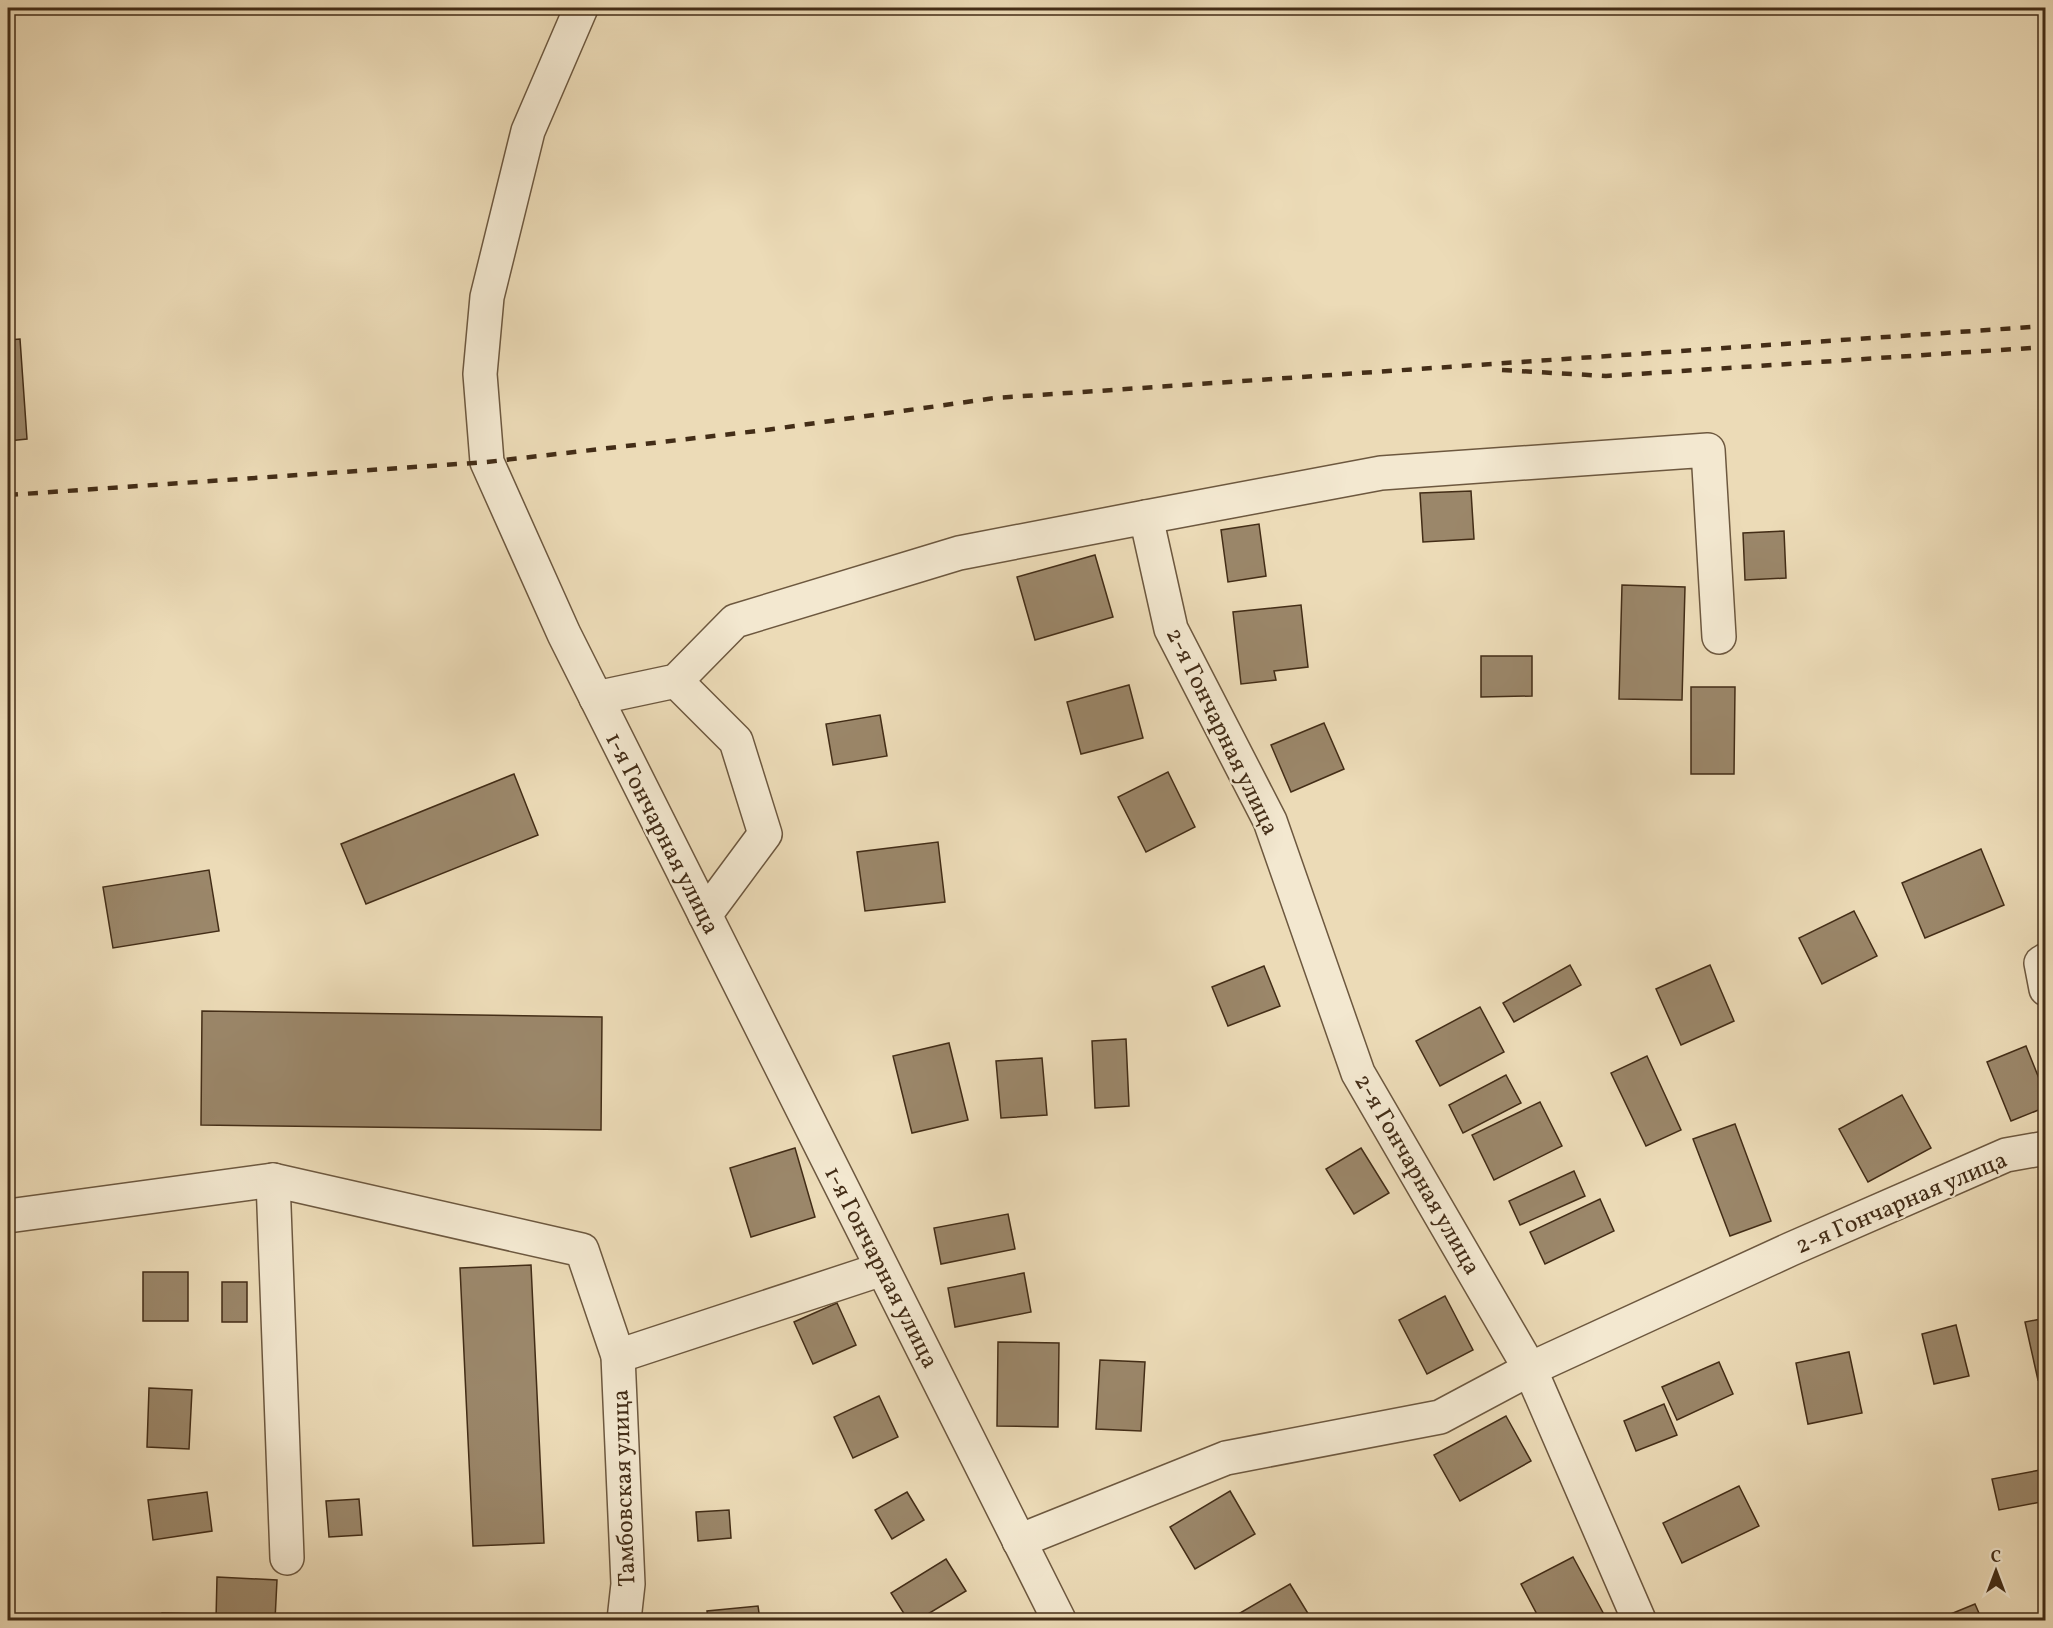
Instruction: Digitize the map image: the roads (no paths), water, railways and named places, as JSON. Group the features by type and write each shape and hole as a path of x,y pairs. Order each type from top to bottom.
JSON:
{"street":[{"name":"1-я Гончарная улица","path":"581,8 528,131 487,297 480,374 487,462 564,634 1059,1620"},
{"path":"596,698 676,681 735,621 959,553 1381,473 1708,450 1719,637"},
{"name":"2-я Гончарная улица","path":"1146,518 1171,629 1270,821 1358,1073 1530,1369 1639,1620"},
{"path":"676,681 736,741 765,834 705,915"},
{"path":"2046,960 2041,963 2046,989"},
{"name":"2-я Гончарная улица","path":"1019,1541 1226,1458 1440,1417 1530,1369 1791,1249 2006,1155 2046,1148"},
{"path":"8,1216 273,1180 287,1558"},
{"name":"Тамбовская улица","path":"273,1180 582,1250 618,1356 628,1584 624,1620"},
{"path":"618,1356 882,1269"}],"railway":[{"path":"8,495 487,462 766,430 995,398 2046,326"},
{"path":"1502,370 1606,376 2046,347"}]}
